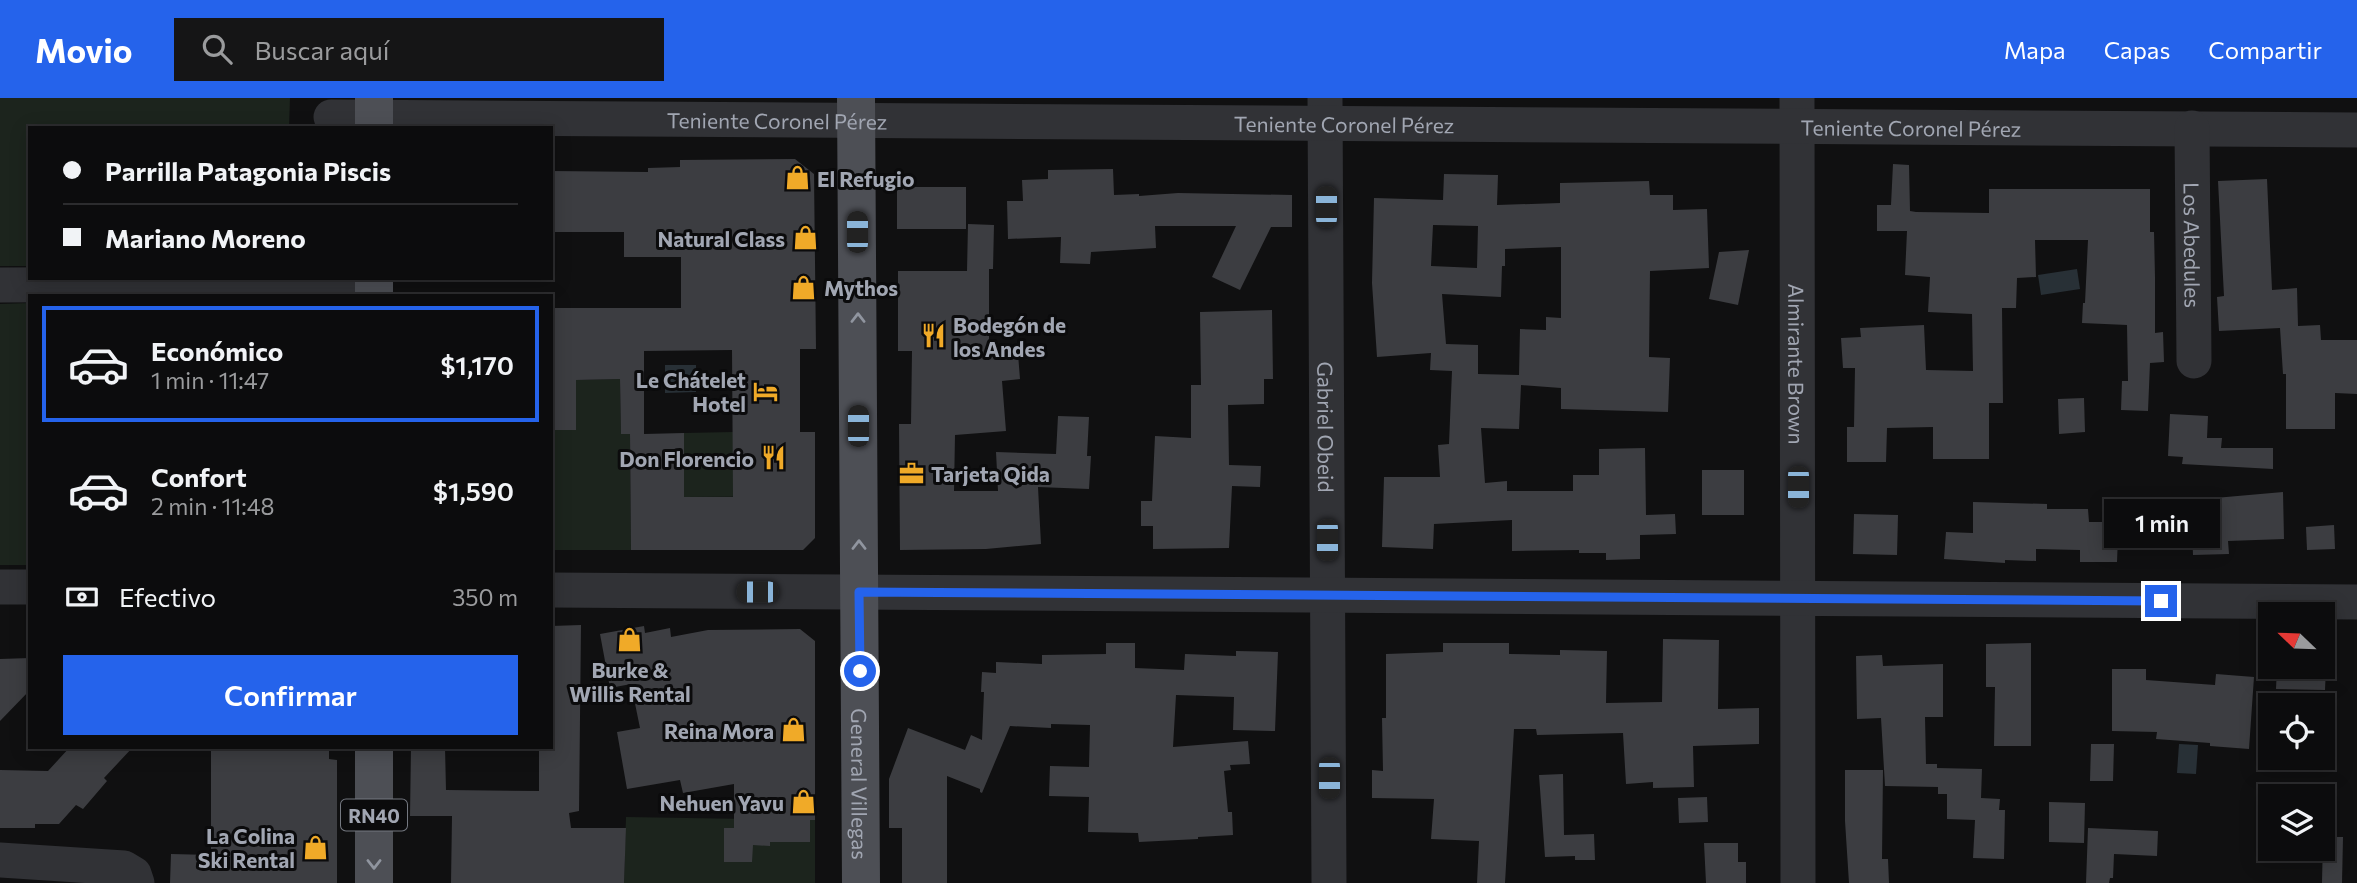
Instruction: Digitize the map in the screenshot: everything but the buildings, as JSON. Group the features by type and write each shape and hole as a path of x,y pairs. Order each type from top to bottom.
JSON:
{"main road":[{"name":"General Villegas","path":"856,109 861,883"},
{"name":"RN40","path":"374,749 374,883"}],"street":[{"name":"Teniente Coronel Pérez","path":"331,114 856,109 1797,112 2192,128 2357,130"},
{"name":"Gabriel Obeid","path":"1325,111 1329,883"},
{"name":"Almirante Brown","path":"1797,112 1798,883"},
{"name":"Los Abedules","path":"2192,128 2194,361"},
{"path":"0,285 332,281 374,286"},
{"path":"0,587 28,587"},
{"path":"553,590 2357,602"},
{"path":"0,860 124,868 134,874 137,883"}],"shaded area":[{"path":"0,98 290,98 289,126 28,126 28,266 0,266"},
{"path":"2077,269 2080,289 2041,295 2038,275"},
{"path":"28,303 28,565 0,565 0,304"},
{"path":"665,365 696,365 696,392 665,393"},
{"path":"620,379 621,433 630,434 631,550 553,550 553,430 576,430 576,380"},
{"path":"733,432 815,496 684,497 684,433"},
{"path":"2179,744 2198,745 2196,774 2177,773"},
{"path":"626,817 815,820 815,883 624,883"}],"place":[{"name":"El Refugio","path":"797,178"},
{"name":"Natural Class","path":"805,238"},
{"name":"Mythos","path":"804,287"},
{"name":"Bodegón de los Andes","path":"933,336"},
{"name":"Le Chátelet Hotel","path":"766,391"},
{"name":"Don Florencio","path":"774,458"},
{"name":"Tarjeta Qida","path":"911,473"},
{"name":"Burke & Willis Rental","path":"630,640"},
{"name":"Reina Mora","path":"794,730"},
{"name":"Nehuen Yavu","path":"804,802"},
{"name":"La Colina Ski Rental","path":"315,847"}],"route":[{"path":"860,671 859,592 2161,601"}]}
